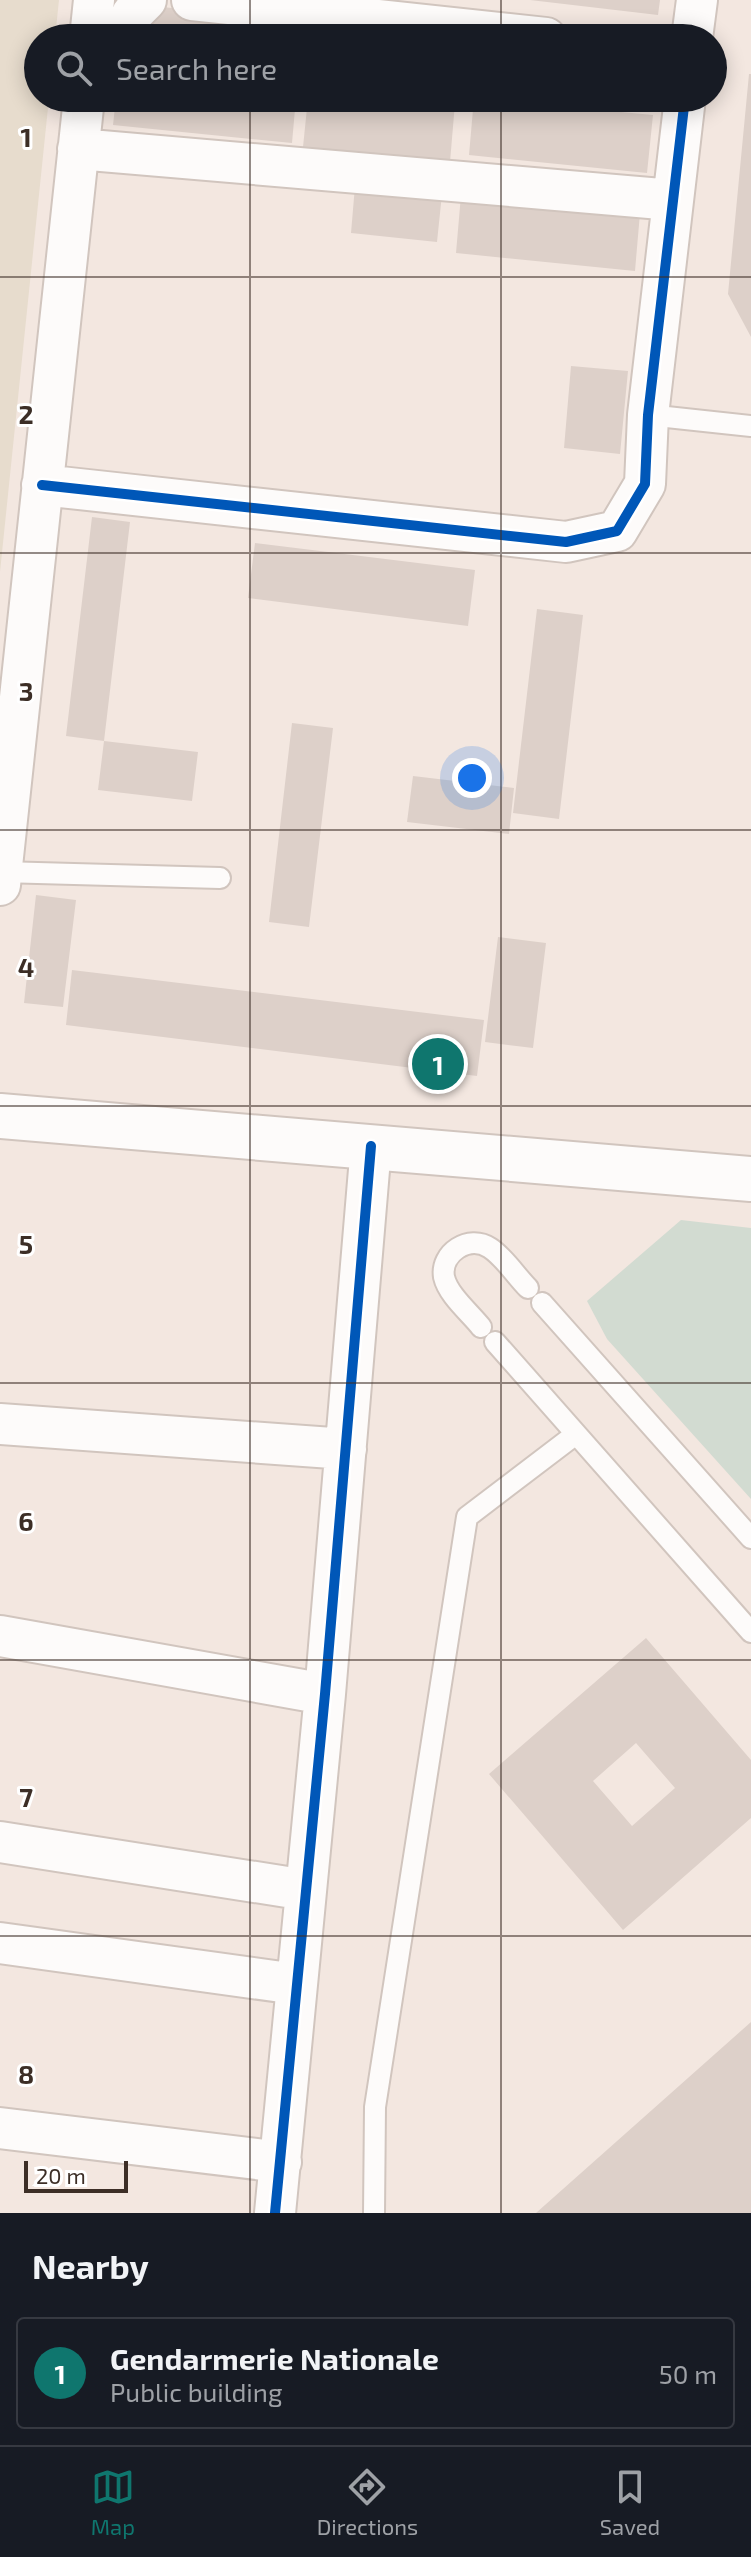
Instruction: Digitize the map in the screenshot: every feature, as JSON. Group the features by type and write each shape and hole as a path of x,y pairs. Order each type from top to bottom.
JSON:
{"street":[{"path":"91,24 94,0"},
{"path":"130,24 132,14 146,0"},
{"path":"192,0 416,24"},
{"path":"694,24 697,0"},
{"path":"1,878 82,112"},
{"path":"42,485 566,542 617,531 645,484 648,415 683,112"},
{"path":"78,149 673,200"},
{"path":"0,1116 751,1179"},
{"path":"275,2213 325,1694 371,1146"},
{"path":"0,1424 346,1449"},
{"path":"0,1636 325,1694"},
{"path":"0,1842 306,1890"},
{"path":"0,1943 296,1984"},
{"path":"0,2128 281,2162"}],"lane":[{"path":"648,415 751,426"},
{"path":"1,878 220,878"},
{"path":"751,1538 490,1248 469,1243 450,1254 444,1276 447,1286 751,1632"},
{"path":"374,2213 375,2107 467,1517 576,1434"}],"shaded area":[{"path":"0,0 59,0 56,24 24,24 24,112 48,112 0,572"},
{"path":"681,1220 751,1228 751,1499 607,1339 587,1301"}],"building":[{"path":"530,0 660,0 658,15"},
{"path":"120,3 298,20 298,24 118,24"},
{"path":"751,74 751,337 728,294"},
{"path":"114,112 295,112 292,143 113,125"},
{"path":"307,112 454,112 450,162 303,147"},
{"path":"473,112 621,112 653,115 647,173 469,155"},
{"path":"355,186 442,194 437,242 351,233"},
{"path":"461,195 640,213 635,271 456,253"},
{"path":"571,366 628,371 620,454 564,448"},
{"path":"92,517 130,522 104,741 66,736"},
{"path":"255,543 475,570 468,626 248,598"},
{"path":"537,609 583,615 559,819 513,813"},
{"path":"292,723 333,728 309,927 269,922"},
{"path":"104,741 198,752 192,801 98,790"},
{"path":"413,776 514,788 509,834 407,822"},
{"path":"36,895 76,900 63,1007 24,1003"},
{"path":"498,937 546,943 533,1048 485,1042"},
{"path":"72,970 484,1020 477,1076 66,1025"},
{"path":"646,1638 751,1760 751,1818 623,1930 489,1774","holes":["636,1743 675,1788 632,1826 593,1781"]},
{"path":"751,2022 751,2213 536,2213"}],"cycle path":[{"path":"42,485 566,542 617,531 645,484 648,415 683,112"},
{"path":"275,2213 325,1694 371,1146"}],"place":[{"name":"Gendarmerie Nationale","path":"438,1064"}]}
